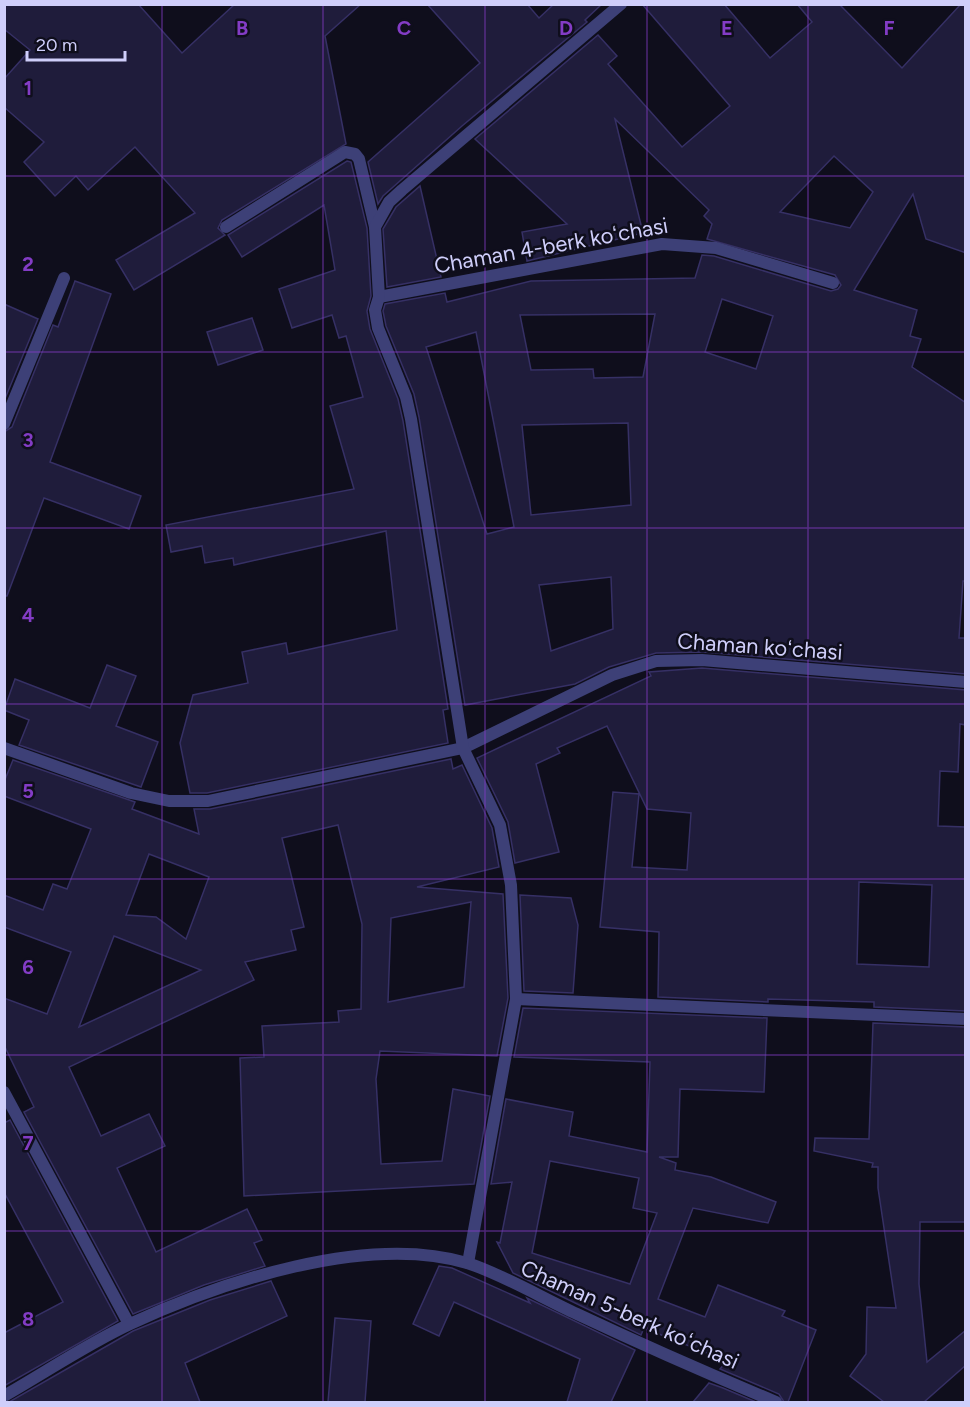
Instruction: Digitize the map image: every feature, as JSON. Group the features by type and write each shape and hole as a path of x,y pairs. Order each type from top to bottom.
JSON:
{"street":[{"path":"375,227 388,202 621,4"},
{"path":"226,227 345,152 355,154 359,159 375,227 379,297 375,310 378,328 406,397 411,419 462,748 500,825 511,885 516,999 468,1263"},
{"name":"Chaman 4-berk koʻchasi","path":"379,297 662,244 716,248 833,283"},
{"path":"4,424 64,278"},
{"name":"Chaman koʻchasi","path":"4,748 131,792 169,801 198,801 462,748 612,675 656,661 702,660 966,682"},
{"path":"516,999 966,1019"},
{"path":"4,1092 129,1324"},
{"name":"Chaman 5-berk koʻchasi","path":"4,1396 129,1324 285,1267 351,1257 412,1254 468,1263 648,1347 776,1402"}],"building":[{"path":"4,4 138,4 182,53 235,4 361,4 325,36 346,144 222,220 218,228 225,235 134,290 116,260 195,213 135,147 88,190 76,176 55,196 24,162 44,142 4,107 4,79 30,50 4,29"},
{"path":"427,4 527,4 539,18 554,4 602,4 585,20 587,22 462,126 383,196 378,204 368,162 480,63"},
{"path":"642,4 724,4 770,58 812,22 797,4 839,4 902,68 961,4 966,4 966,253 926,239 913,194 854,290 917,310 910,336 921,339 912,367 966,403 966,581 963,581 959,638 966,638 966,674 703,652 656,653 609,667 575,684 465,705 419,417 414,394 386,326 383,311 385,304 445,293 447,302 531,281 695,278 702,255 714,256 831,291 838,289 841,285 835,275 707,239 712,224 704,216 709,210 615,119 643,233 527,261 522,232 567,224 475,139 598,35 617,56 608,64 682,147 730,106","holes":["834,156 873,192 850,228 780,212","722,299 773,316 756,369 705,352","655,314 643,377 594,378 593,369 531,370 520,315","476,332 514,527 487,534 426,347","628,423 631,505 531,515 522,425","611,577 613,629 551,651 539,585"]},
{"path":"347,161 351,162 367,228 371,296 367,311 370,329 398,399 403,421 448,709 443,710 448,743 207,793 190,793 180,743 193,695 248,683 242,652 286,643 288,654 397,630 386,531 234,565 233,558 205,563 202,546 171,552 166,525 354,489 330,406 363,397 346,336 339,338 332,315 292,328 279,289 335,270 324,205 242,257 228,235"},
{"path":"420,186 441,277 387,287 383,229 396,207"},
{"path":"75,281 111,294 50,462 141,496 129,529 44,498 7,596 4,596 4,432 12,427 53,325 58,327"},
{"path":"4,304 38,319 4,401"},
{"path":"252,318 263,350 218,365 207,332"},
{"path":"107,665 136,676 116,726 158,742 141,787 19,745 29,720 4,710 15,679 90,708"},
{"path":"702,668 966,690 966,725 960,724 958,772 940,771 938,826 966,827 966,1011 874,1007 874,1002 768,999 768,1002 658,997 659,932 600,927 613,792 639,794 632,867 687,870 691,813 647,809 607,726 557,748 560,753 536,764 559,852 515,863 508,822 477,758 651,676 649,672","holes":["859,882 932,885 929,967 857,964"]},
{"path":"451,759 453,769 462,765 492,828 499,867 417,887 503,894 508,998 497,1056 380,1051 376,1079 381,1164 442,1161 453,1089 490,1096 474,1184 244,1196 240,1058 264,1057 262,1026 339,1022 338,1011 361,1009 362,924 338,825 282,838 304,927 291,930 296,950 245,962 254,980 69,1067 101,1136 149,1114 165,1146 117,1168 156,1252 247,1209 262,1240 254,1243 265,1266 204,1285 133,1314 24,1112 34,1107 4,1045 4,998 47,1014 71,952 4,927 4,895 43,910 53,884 67,889 91,829 4,796 4,782 13,760 135,802 132,809 199,834 194,809 210,809","holes":["149,854 209,877 186,939 156,917 126,915","471,902 464,987 388,1002 391,918","114,936 201,970 79,1027"]},
{"path":"520,895 571,898 578,925 573,993 524,991"},
{"path":"523,1008 767,1018 764,1092 680,1089 678,1157 659,1157 676,1163 675,1170 711,1177 776,1202 768,1223 693,1208 658,1299 705,1317 718,1285 785,1311 782,1316 816,1330 788,1402 784,1402 779,1394 720,1369 727,1361 644,1328 641,1335 513,1273 497,1242 500,1243 512,1182 491,1184 506,1099 573,1112 569,1136 647,1152 650,1062 514,1057","holes":["550,1161 639,1178 633,1208 657,1213 630,1284 532,1253"]},
{"path":"873,1023 966,1027 966,1222 920,1222 919,1284 927,1362 966,1330 966,1365 924,1402 884,1402 850,1376 866,1354 867,1307 896,1308 878,1188 878,1167 872,1167 873,1163 814,1151 815,1138 869,1139"},
{"path":"10,1120 118,1321 4,1386 4,1333 63,1302 4,1192 4,1123"},
{"path":"439,1266 452,1268 530,1303 527,1298 635,1350 611,1402 567,1402 580,1359 454,1302 439,1336 413,1324"},
{"path":"271,1281 287,1316 185,1363 200,1402 9,1402 133,1331 210,1300"},
{"path":"335,1318 371,1321 365,1402 328,1402"},
{"path":"709,1383 723,1388 756,1402 693,1402"}]}
